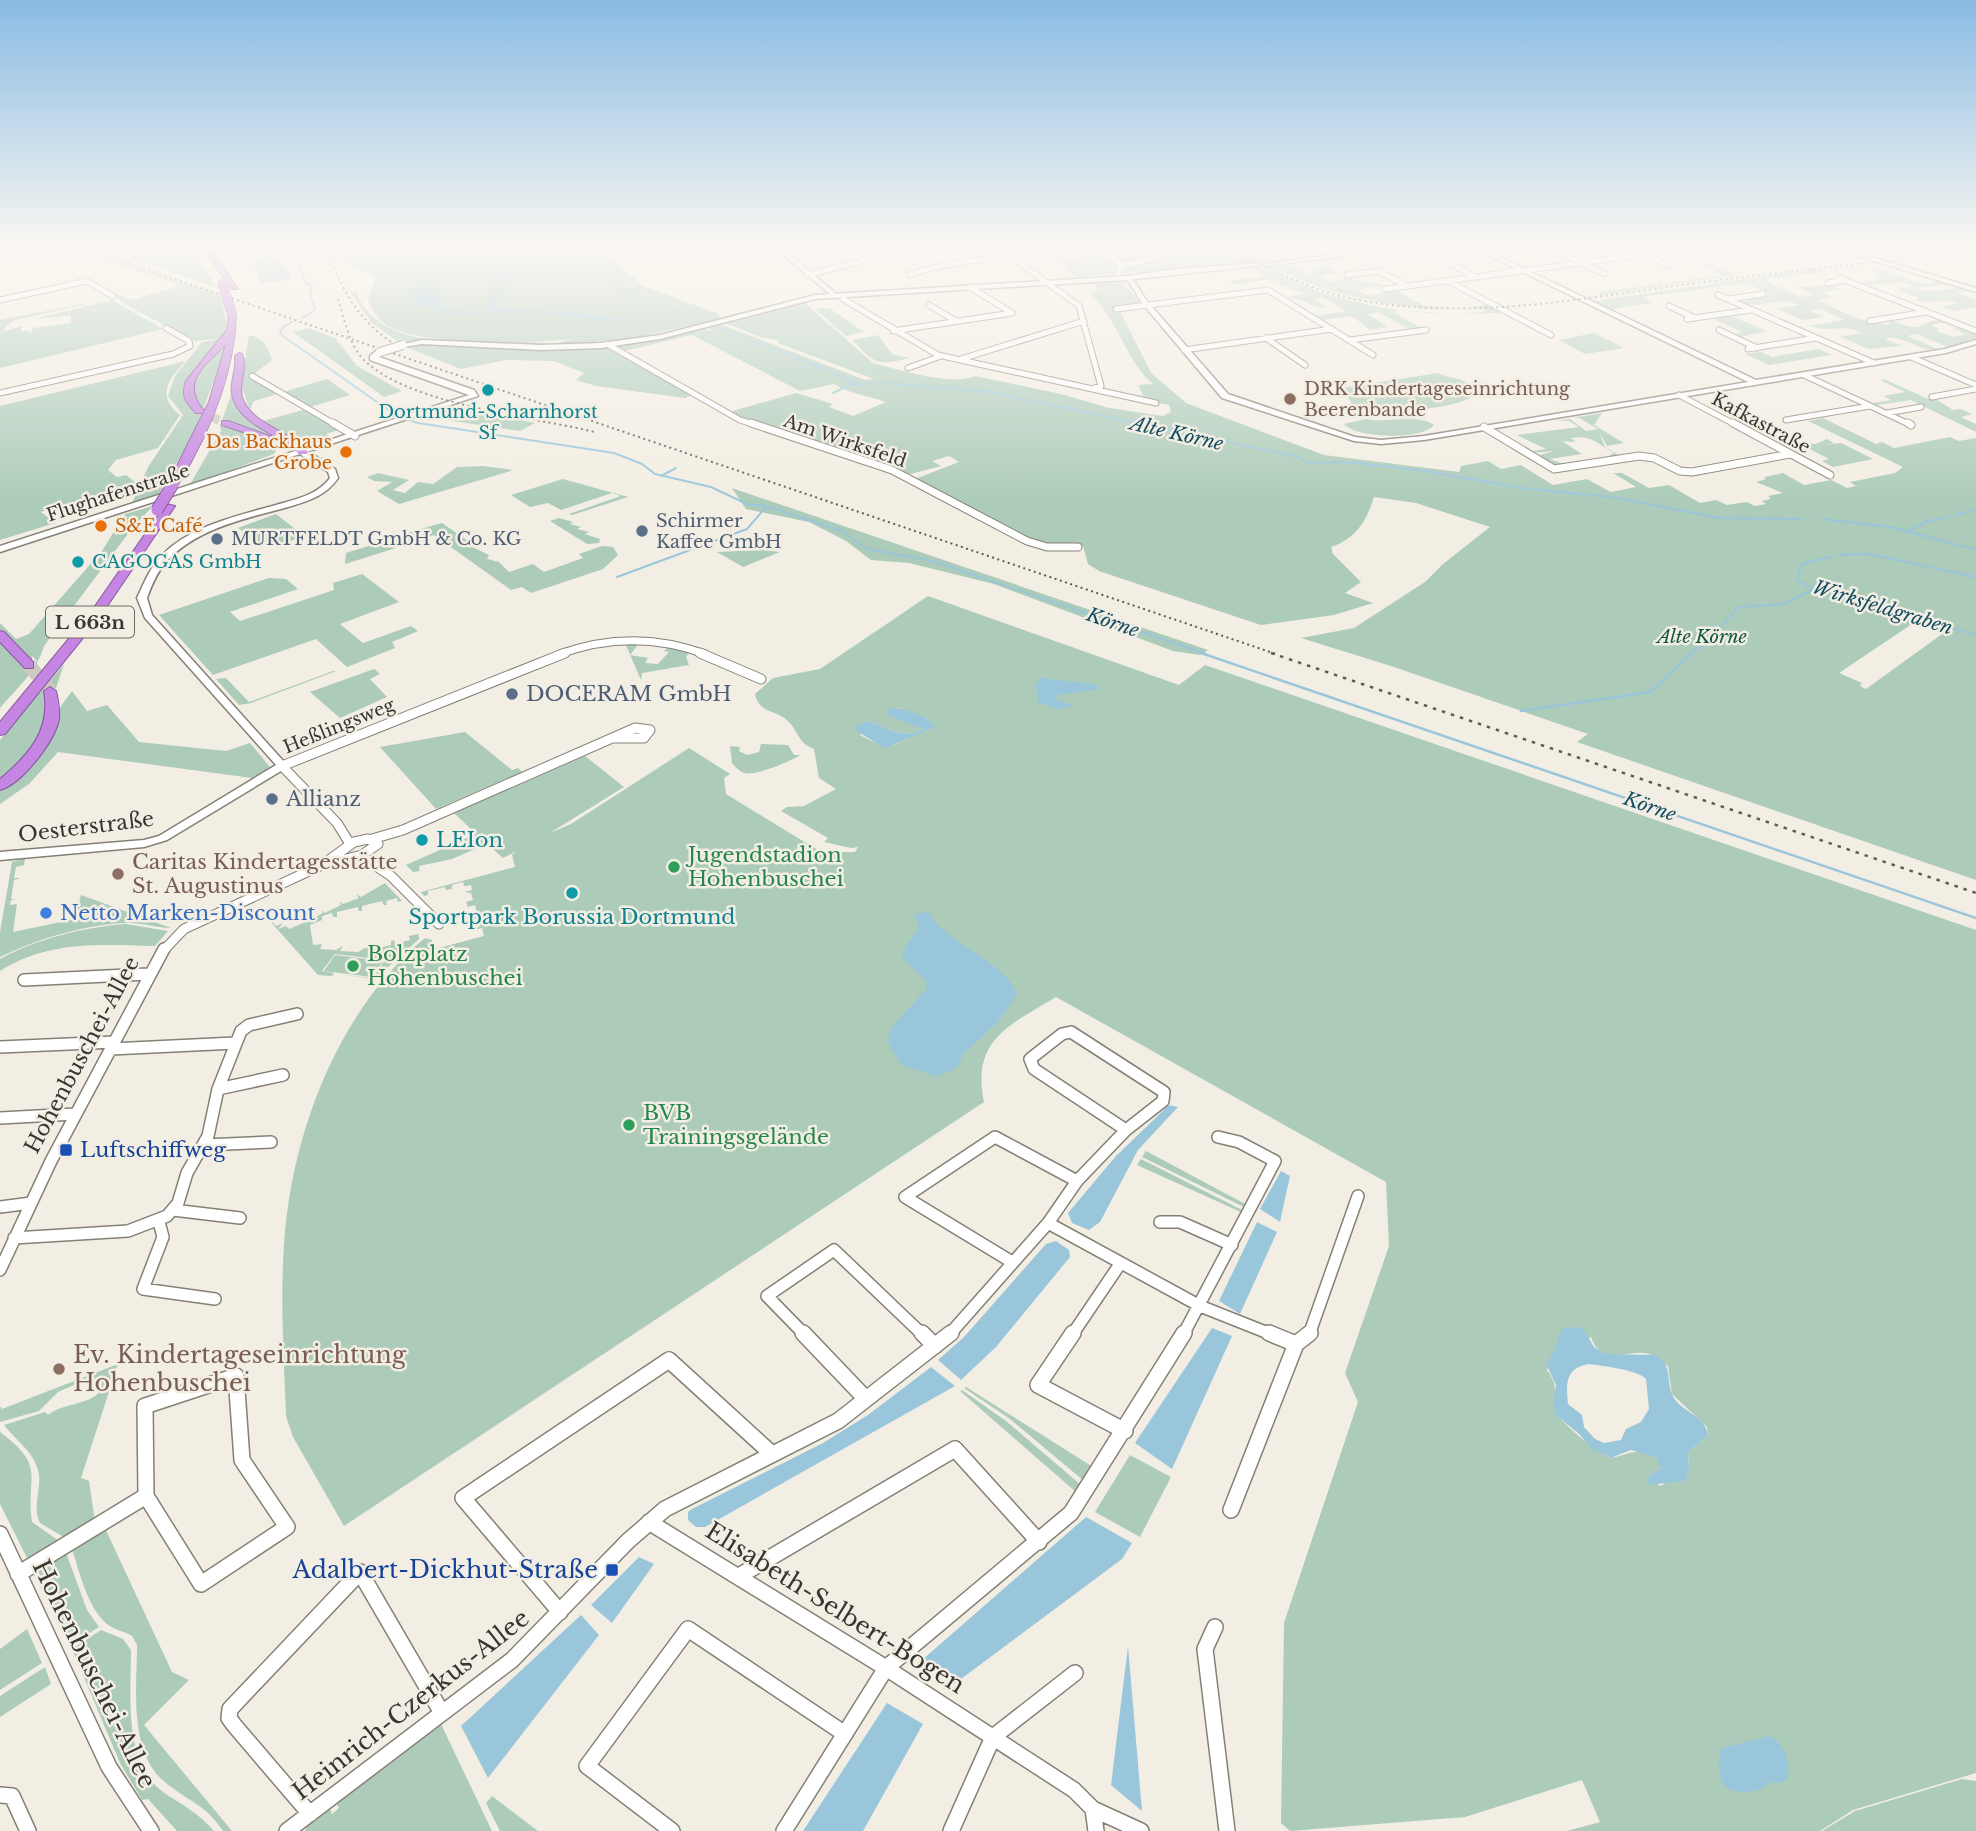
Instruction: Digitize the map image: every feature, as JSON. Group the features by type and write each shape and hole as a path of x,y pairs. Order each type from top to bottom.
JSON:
{"highway":[{"path":"198,411 187,398 187,386 194,373 235,332"},
{"name":"L 663n","path":"0,716 104,589 157,510 204,424 237,332"},
{"name":"L 663n","path":"0,731 102,606 170,506 218,415 242,343"},
{"path":"239,356 236,387 241,405 262,425 295,444 303,452"},
{"path":"225,423 303,452"},
{"path":"0,635 29,665"},
{"path":"0,786 30,759 43,742 52,724 55,707 50,691"}],"main road":[{"name":"Flughafenstraße","path":"0,547 466,401 474,394 373,358 380,352 422,342 541,348 607,344 676,332"},
{"path":"295,444 312,446 351,437"}],"street":[{"path":"0,393 173,354 190,346 189,341 174,332"},
{"path":"896,332 941,356 1081,388 1094,388 1101,386 1087,332"},
{"path":"959,360 1047,332"},
{"path":"1169,332 1225,396 1353,439 1400,442 1911,357 1976,342"},
{"path":"1184,350 1307,332"},
{"path":"1337,332 1373,355"},
{"path":"1350,341 1409,332"},
{"path":"1546,332 1551,335"},
{"path":"1652,332 1754,382"},
{"path":"1804,332 1874,363"},
{"path":"1719,333 1758,348"},
{"path":"1266,338 1305,365"},
{"path":"1748,349 1817,338"},
{"name":"Am Wirksfeld","path":"607,344 740,420 892,470 1027,541 1047,547 1078,547"},
{"path":"908,368 941,356"},
{"path":"1911,357 1976,387"},
{"path":"1804,375 1911,425"},
{"path":"252,376 351,437"},
{"path":"1933,397 1976,387"},
{"path":"1094,388 1124,399 1156,403"},
{"name":"Kafkastraße","path":"1679,396 1830,475"},
{"path":"1786,420 1870,406"},
{"path":"1886,413 1921,407"},
{"path":"1484,427 1554,469 1644,456 1674,469 1692,472 1790,454"},
{"name":"Heßlingsweg","path":"303,452 332,471 334,478 329,485 307,498 211,527 185,540 161,563 142,598 148,616 282,766 598,642 642,638 672,642 761,679"},
{"path":"353,852 615,738"},
{"path":"282,766 337,823 372,844 391,876"},
{"name":"Oesterstraße","path":"0,856 144,843 163,838 282,766"},
{"path":"337,823 353,852 391,876 439,924"},
{"path":"353,852 372,844"},
{"name":"Hohenbuschei-Allee","path":"0,1270 75,1114 113,1046 148,974 166,946 184,929 353,852"},
{"path":"24,980 148,974"},
{"path":"14,1238 111,1233 159,1222 173,1210 181,1195 187,1173 204,1145 215,1114 218,1089 241,1031 249,1025 297,1014"},
{"name":"Heinrich-Czerkus-Allee","path":"288,1831 512,1660 649,1522 681,1500 838,1421 953,1332 1048,1223 1077,1181 1126,1130 1163,1101 1164,1092 1071,1032 1062,1034 1030,1059 1034,1069 1126,1130"},
{"path":"0,1047 235,1043"},
{"path":"218,1089 283,1075"},
{"path":"0,1118 75,1114"},
{"path":"1012,1262 905,1197 995,1137 1077,1181"},
{"path":"784,1831 886,1668 1072,1513 1125,1432 1200,1306 1275,1161 1239,1142 1218,1137"},
{"path":"204,1145 271,1142"},
{"path":"1231,1510 1296,1345 1309,1336 1358,1196"},
{"path":"0,1206 30,1203"},
{"path":"173,1210 240,1218"},
{"path":"159,1222 163,1237 143,1289 215,1299"},
{"path":"1160,1222 1180,1222 1231,1245"},
{"path":"1048,1223 1200,1306 1296,1345"},
{"path":"866,1399 767,1296 834,1250 935,1346"},
{"path":"1120,1264 1038,1385 1125,1432"},
{"path":"560,1612 463,1498 668,1360 772,1454"},
{"path":"236,1376 242,1460 287,1527 201,1584 146,1496 145,1406 236,1376"},
{"path":"739,1576 955,1448 1039,1542"},
{"path":"18,1574 146,1496"},
{"name":"Elisabeth-Selbert-Bogen","path":"649,1522 993,1737 1074,1790 1093,1809 1141,1831"},
{"name":"Hohenbuschei-Allee","path":"0,1534 109,1767 148,1830"},
{"path":"310,1814 234,1725 229,1718 230,1709 360,1572 442,1713"},
{"path":"1215,1627 1205,1649 1227,1831"},
{"path":"672,1831 587,1766 688,1629 845,1734"},
{"path":"951,1831 993,1737 1075,1673"},
{"path":"0,1795 12,1796 28,1831"},
{"path":"1093,1809 1096,1831"}],"green space":[{"path":"0,332 149,332 0,368"},
{"path":"179,332 225,332 223,338 216,348 186,381 186,401 195,413 201,409 196,405 192,381 225,347 194,433 157,497 132,503 148,467 183,415 168,396 175,376 202,342 222,338 195,341"},
{"path":"294,332 320,332 335,338 357,366 402,391 384,397"},
{"path":"385,332 400,332 438,341 421,340 400,343"},
{"path":"659,332 563,345 618,341 562,346 557,343 574,339 479,342 405,333"},
{"name":"Alte Körne","path":"685,332 742,332 865,380 874,379 778,343 779,340 749,332 838,332 873,363 915,374 954,379 975,376 1061,394 1109,408 1163,416 1171,412 1169,405 1146,401 1138,385 1153,384 1135,363 1117,332 1131,332 1151,373 1186,403 1324,455 1459,472 1461,466 1488,461 1501,469 1521,465 1553,485 1587,479 1611,492 1636,487 1613,473 1622,473 1649,488 1669,485 1700,503 1716,500 1727,505 1747,502 1755,506 1766,504 1762,501 1771,499 1768,496 1783,493 1756,482 1766,479 1764,477 1783,473 1804,485 1831,480 1847,488 1856,486 1850,482 1895,473 1903,467 1808,421 1823,418 1876,444 1882,442 1894,448 1950,437 1959,441 1976,438 1976,880 1577,742 1588,734 1301,638 1354,628 1425,582 1443,564 1490,527 1416,503 1374,497 1368,513 1354,534 1331,547 1333,554 1361,582 1345,593 1373,603 1334,615 1261,625 1099,571 1088,564 1083,546 1042,545 915,479 959,462 949,456 932,461 941,466 907,475 745,421 729,412 796,393 833,404 829,407 853,416 886,402 850,392 835,384 800,391 692,335 620,352 612,346","holes":["1918,620 1949,629 1866,689 1860,686 1862,683 1839,673"]},
{"path":"842,332 862,332 846,336"},
{"path":"1740,332 1761,332 1741,337 1735,334"},
{"path":"1941,332 1953,337 1965,334 1962,332 1976,332 1976,338 1948,347 1916,334 1907,336 1938,349 1924,348 1891,338 1885,339 1902,346 1869,349 1840,337 1861,333"},
{"path":"1594,333 1624,348 1585,354 1559,340"},
{"path":"878,335 893,355 910,358 890,362 877,361 852,340"},
{"path":"249,336 261,340 272,360 250,377 277,394 254,401 250,410 241,385"},
{"path":"438,341 500,343 463,343"},
{"path":"536,342 553,345 500,343"},
{"path":"417,344 541,351 606,346 691,395 685,398 596,386 576,380 584,373 554,361 506,360 461,369 406,347"},
{"path":"1818,349 1832,355 1769,365 1745,354 1761,352 1772,357"},
{"path":"186,361 174,374 167,388 168,401 180,415 158,448 116,460 108,470 117,477 126,475 136,483 41,512 55,523 0,540 0,406"},
{"path":"1438,373 1465,382 1475,394 1466,400 1435,408 1396,410 1352,404 1342,388"},
{"path":"327,379 350,395 310,407 284,392"},
{"path":"1884,379 1928,399 1934,398 1953,410 1961,409 1972,414 1961,417 1976,424 1976,432 1911,400 1877,405 1873,403 1891,400 1884,396 1905,392 1880,380"},
{"path":"232,392 263,429 278,438 227,421 277,448 274,454 189,486 221,431 220,426"},
{"path":"459,407 535,423 520,431 426,417"},
{"path":"303,410 339,430 326,434 333,438 305,441 288,436 263,421"},
{"path":"1602,413 1594,425 1624,443 1607,446 1599,432 1605,447 1620,456 1612,457 1610,455 1614,453 1589,439 1571,438 1576,442 1562,441 1582,454 1550,459 1566,465 1553,466 1539,455 1555,451 1531,453 1523,448 1532,451 1546,449 1517,435 1579,427 1569,421 1557,421 1570,419 1586,431 1598,429 1579,418 1572,418"},
{"path":"1366,419 1418,419 1434,425 1417,433 1390,436 1362,433 1344,424"},
{"path":"1827,439 1834,443 1824,445 1841,443 1873,459 1833,467 1822,461 1829,459 1804,446 1807,445 1804,443 1816,444"},
{"path":"483,466 514,470 399,504 377,491 392,482 374,481 367,477 378,473 409,480 393,490 405,493 418,482 433,484 457,467"},
{"path":"563,479 628,497 572,515 569,514 621,496 612,493 561,510 548,503 530,507 511,495"},
{"path":"732,488 1208,650 1200,655 1173,651 994,584 909,563 871,560 846,541 809,522 746,509"},
{"path":"153,506 133,527 44,646 41,655 31,671 20,686 0,708 0,640 25,666 37,661 32,656 32,662 0,631 0,623 16,639 29,634 102,551 125,514"},
{"path":"276,514 299,532 295,534 300,538 274,546 270,543 263,545 238,528"},
{"path":"559,518 581,527 577,529 589,532 585,534 600,539 599,543 587,544 550,521"},
{"path":"442,523 468,541 466,544 489,555 487,559 499,562 509,572 533,564 544,572 583,558 579,554 602,546 613,547 618,555 603,569 531,593 522,587 511,590 434,535 405,545 400,540 403,534"},
{"path":"375,544 396,548 345,564 346,553"},
{"path":"717,552 780,552 743,567"},
{"path":"362,574 399,602 340,624 363,643 411,626 418,631 392,642 395,648 347,667 316,639 213,675 159,615 269,578 286,579 298,589 230,612 240,621 334,590 333,583"},
{"path":"928,596 1179,685 1205,665 1976,930 1976,1773 1853,1810 1820,1831 1567,1831 1600,1822 1582,1780 1465,1817 1290,1831 1281,1823 1284,1623 1358,1402 1345,1373 1389,1246 1386,1182 1056,997 1010,1026 989,1048 983,1063 981,1081 984,1102 344,1526 293,1437 286,1416 283,1266 288,1203 297,1160 324,1077 367,1001 394,967 425,938 432,940 435,949 484,936 482,928 474,930 480,926 478,918 471,920 470,915 477,913 475,905 468,907 466,902 473,900 471,893 464,892 472,890 471,885 464,886 463,882 452,885 452,889 446,890 445,887 428,891 428,895 424,896 421,892 515,867 512,855 517,851 503,858 487,844 452,859 419,866 420,871 413,872 406,865 476,834 454,813 585,756 624,787 550,833 571,824 689,748 730,774 724,778 726,794 821,852 855,852 858,847 824,842 828,838 781,811 787,807 804,806 836,789 819,778 814,749 802,740 788,721 760,705 755,694 773,678 820,669","holes":["898,708 927,718 929,730 890,745 883,745 860,735 868,721 895,732 908,734 923,729 887,710","1591,1337 1596,1347 1608,1355 1649,1354 1668,1366 1672,1394 1707,1427 1708,1435 1688,1452 1689,1470 1660,1486 1649,1476 1661,1468 1653,1454 1640,1451 1611,1458 1590,1445 1559,1417 1554,1407 1554,1384 1547,1370 1554,1352"]},
{"path":"640,642 630,655 625,643"},
{"path":"669,646 689,653 686,657 689,665 642,673 641,680 630,655 648,658 645,663 658,664 669,652 664,651"},
{"path":"64,664 56,688 47,693 48,719 43,731 28,753 0,782 0,740"},
{"path":"374,669 380,674 370,679 387,697 340,718 310,692"},
{"path":"336,671 251,703 239,705 216,679 226,678 249,702"},
{"path":"72,691 87,711 107,705 139,742 226,751 250,743 270,767 252,778 58,752 29,784 0,804 0,790 51,736 61,706"},
{"path":"465,732 512,770 518,768 522,772 436,809 380,747"},
{"path":"761,744 788,745 794,755 800,755 773,767 750,773 741,772 732,763 730,746 740,747 739,751 747,755 759,752"},
{"path":"25,858 24,865 16,867 14,878 21,878 14,880 11,899 17,899 11,900 10,905 17,904 13,932 75,919 81,895 171,928 128,923 95,926 30,944 0,957 0,932 12,862"},
{"path":"385,883 402,901 398,902 397,898 386,901 387,905 382,901 362,906 362,911 359,911 358,907 337,912 337,917 333,917 332,913 322,916 322,920 310,925 313,945 322,944 320,949 336,950 343,946 340,951 358,952 369,946 370,950 391,945 394,940 395,944 410,940 409,936 418,934 419,939 375,979 345,975 373,978 385,960 335,954 322,971 334,973 332,976 318,975 262,912 271,908 264,912 276,926 283,923 278,929 286,926 289,929 306,922 304,917 308,921 323,913 321,910 325,913 341,905 339,902 343,904 359,898 356,894 361,897"},
{"path":"126,924 168,931 155,946 95,945 56,949 19,961 0,971 0,959 45,940 77,931"},
{"name":"Bolzplatz Hohenbuschei","path":"335,955 383,961 372,977 324,971"},
{"path":"1146,1151 1247,1205 1246,1208 1142,1157"},
{"path":"1141,1159 1244,1211 1243,1213 1137,1165"},
{"path":"118,1364 81,1478 89,1481 95,1522 67,1539 40,1523 37,1511 37,1466 4,1425 45,1412 48,1415 60,1408 89,1399 101,1391 102,1381 92,1377 58,1392 39,1411 0,1422 0,1406 2,1409"},
{"path":"964,1388 1093,1467 1084,1481 1010,1419"},
{"path":"960,1391 1006,1421 1081,1485 1077,1493"},
{"path":"0,1432 15,1444 29,1464 32,1522 62,1543 28,1560 0,1504"},
{"path":"1130,1455 1171,1477 1140,1537 1095,1512"},
{"path":"104,1526 172,1672 189,1680 144,1725 232,1831 223,1831 203,1809 166,1783 145,1755 137,1719 137,1645 132,1636 113,1628 100,1617 84,1588 71,1547"},
{"path":"65,1550 87,1610 99,1627 70,1645 34,1573"},
{"path":"27,1629 42,1663 0,1690 0,1649"},
{"path":"101,1630 123,1639 131,1650 132,1726 141,1763 150,1779 163,1792 196,1814 214,1831 177,1831 148,1799 142,1800 120,1763 72,1649"},
{"path":"45,1667 51,1684 0,1717 0,1696"},
{"path":"441,1724 492,1831 305,1831 306,1827 330,1809 332,1814 339,1808 336,1802"},
{"path":"1962,1779 1976,1781 1976,1831 1822,1831 1855,1811"},
{"path":"492,1796 538,1831 500,1831 486,1803"}],"water":[{"path":"1040,678 1095,684 1101,689 1057,695 1056,700 1074,705 1058,709 1037,702 1038,693 1035,686"},
{"path":"891,708 916,713 935,727 885,748 856,731 856,726 868,721 895,732 908,734 923,729 888,715 887,710"},
{"path":"929,912 945,932 1000,971 1017,994 999,1021 963,1054 959,1065 951,1071 935,1076 901,1065 887,1041 892,1027 927,988 925,980 902,957 919,926 914,915"},
{"path":"1169,1105 1178,1107 1138,1150 1100,1222 1089,1230 1072,1223 1068,1213 1116,1156"},
{"path":"1281,1171 1290,1176 1280,1222 1260,1209"},
{"path":"1257,1222 1277,1232 1240,1314 1219,1301"},
{"path":"1056,1241 1069,1250 1070,1257 996,1347 961,1380 938,1360 964,1337 1046,1244"},
{"path":"1566,1327 1583,1328 1594,1347 1605,1354 1655,1355 1661,1359 1668,1372 1675,1400 1702,1422 1708,1435 1688,1452 1689,1469 1685,1481 1649,1485 1646,1478 1661,1468 1656,1457 1631,1450 1611,1458 1591,1448 1556,1415 1553,1403 1556,1385 1546,1364 1554,1352 1561,1330","holes":["1589,1364 1628,1371 1646,1379 1649,1409 1641,1422 1626,1429 1621,1440 1604,1443 1595,1439 1584,1427 1582,1415 1568,1404 1567,1384 1571,1373"]},
{"path":"1212,1328 1232,1336 1172,1469 1135,1443"},
{"path":"931,1367 955,1386 705,1527 696,1527 688,1520 688,1512 692,1509 823,1443 868,1415"},
{"path":"1086,1517 1132,1543 1122,1559 953,1685 922,1660"},
{"path":"639,1557 654,1564 612,1623 591,1605"},
{"path":"581,1615 599,1635 488,1778 461,1726"},
{"path":"1128,1646 1142,1811 1111,1785"},
{"path":"887,1703 923,1724 863,1831 803,1831"},
{"path":"1770,1736 1785,1754 1788,1777 1782,1783 1773,1782 1758,1790 1746,1792 1729,1789 1723,1784 1719,1768 1721,1748"}],"waterway":[{"name":"Körne","path":"281,332 397,416 418,423 614,453 662,476"},
{"path":"731,332 857,382 833,393"},
{"name":"Alte Körne","path":"855,385 873,383"},
{"name":"Alte Körne","path":"885,383 990,392 1298,457 1308,463 1348,462 1425,471 1522,488 1611,497 1720,518 1802,519"},
{"path":"662,476 676,468"},
{"name":"Körne","path":"662,476 711,487 749,505 763,505 842,531 867,549 933,561 1206,654"},
{"path":"617,577 747,529 766,507"},
{"path":"1956,515 1972,510"},
{"path":"1908,531 1928,521 1949,517"},
{"name":"Alte Körne","path":"1822,519 1891,527 1976,550"},
{"name":"Wirksfeldgraben","path":"1838,555 1869,554 1976,577"},
{"name":"Wirksfeldgraben","path":"1814,589 1797,580 1801,564 1833,556"},
{"path":"1689,654 1721,633 1720,627 1739,607 1784,604 1814,589"},
{"name":"Wirksfeldgraben","path":"1814,589 1976,635"},
{"name":"Körne","path":"1201,653 1976,918"},
{"path":"1521,711 1650,692 1692,653"}],"tunnel":[{"path":"199,411 225,423"},
{"path":"29,665 50,691"}],"railway":[{"path":"332,332 351,339"},
{"path":"348,332 351,339"},
{"path":"379,332 403,350"},
{"path":"351,339 1276,654"},
{"path":"351,339 366,362 387,377 413,389 475,408 595,432"},
{"path":"1271,653 1976,893"}],"place":[{"name":"Dortmund-Scharnhorst Sf","path":"488,390"},
{"name":"DRK Kindertageseinrichtung Beerenbande","path":"1290,399"},
{"name":"Das Backhaus Grobe","path":"346,452"},
{"name":"S&E Café","path":"101,526"},
{"name":"Schirmer Kaffee GmbH","path":"642,531"},
{"name":"MURTFELDT GmbH & Co. KG","path":"217,539"},
{"name":"CAGOGAS GmbH","path":"78,562"},
{"name":"DOCERAM GmbH","path":"512,694"},
{"name":"Allianz","path":"272,799"},
{"name":"LEIon","path":"422,840"},
{"name":"Jugendstadion Hohenbuschei","path":"674,867"},
{"name":"Caritas Kindertagesstätte St. Augustinus","path":"118,874"},
{"name":"Sportpark Borussia Dortmund","path":"572,893"},
{"name":"Netto Marken-Discount","path":"46,913"},
{"name":"Bolzplatz Hohenbuschei","path":"353,966"},
{"name":"BVB Trainingsgelände","path":"629,1125"},
{"name":"Luftschiffweg","path":"66,1150"},
{"name":"Ev. Kindertageseinrichtung Hohenbuschei","path":"59,1369"},
{"name":"Adalbert-Dickhut-Straße","path":"612,1570"}]}
